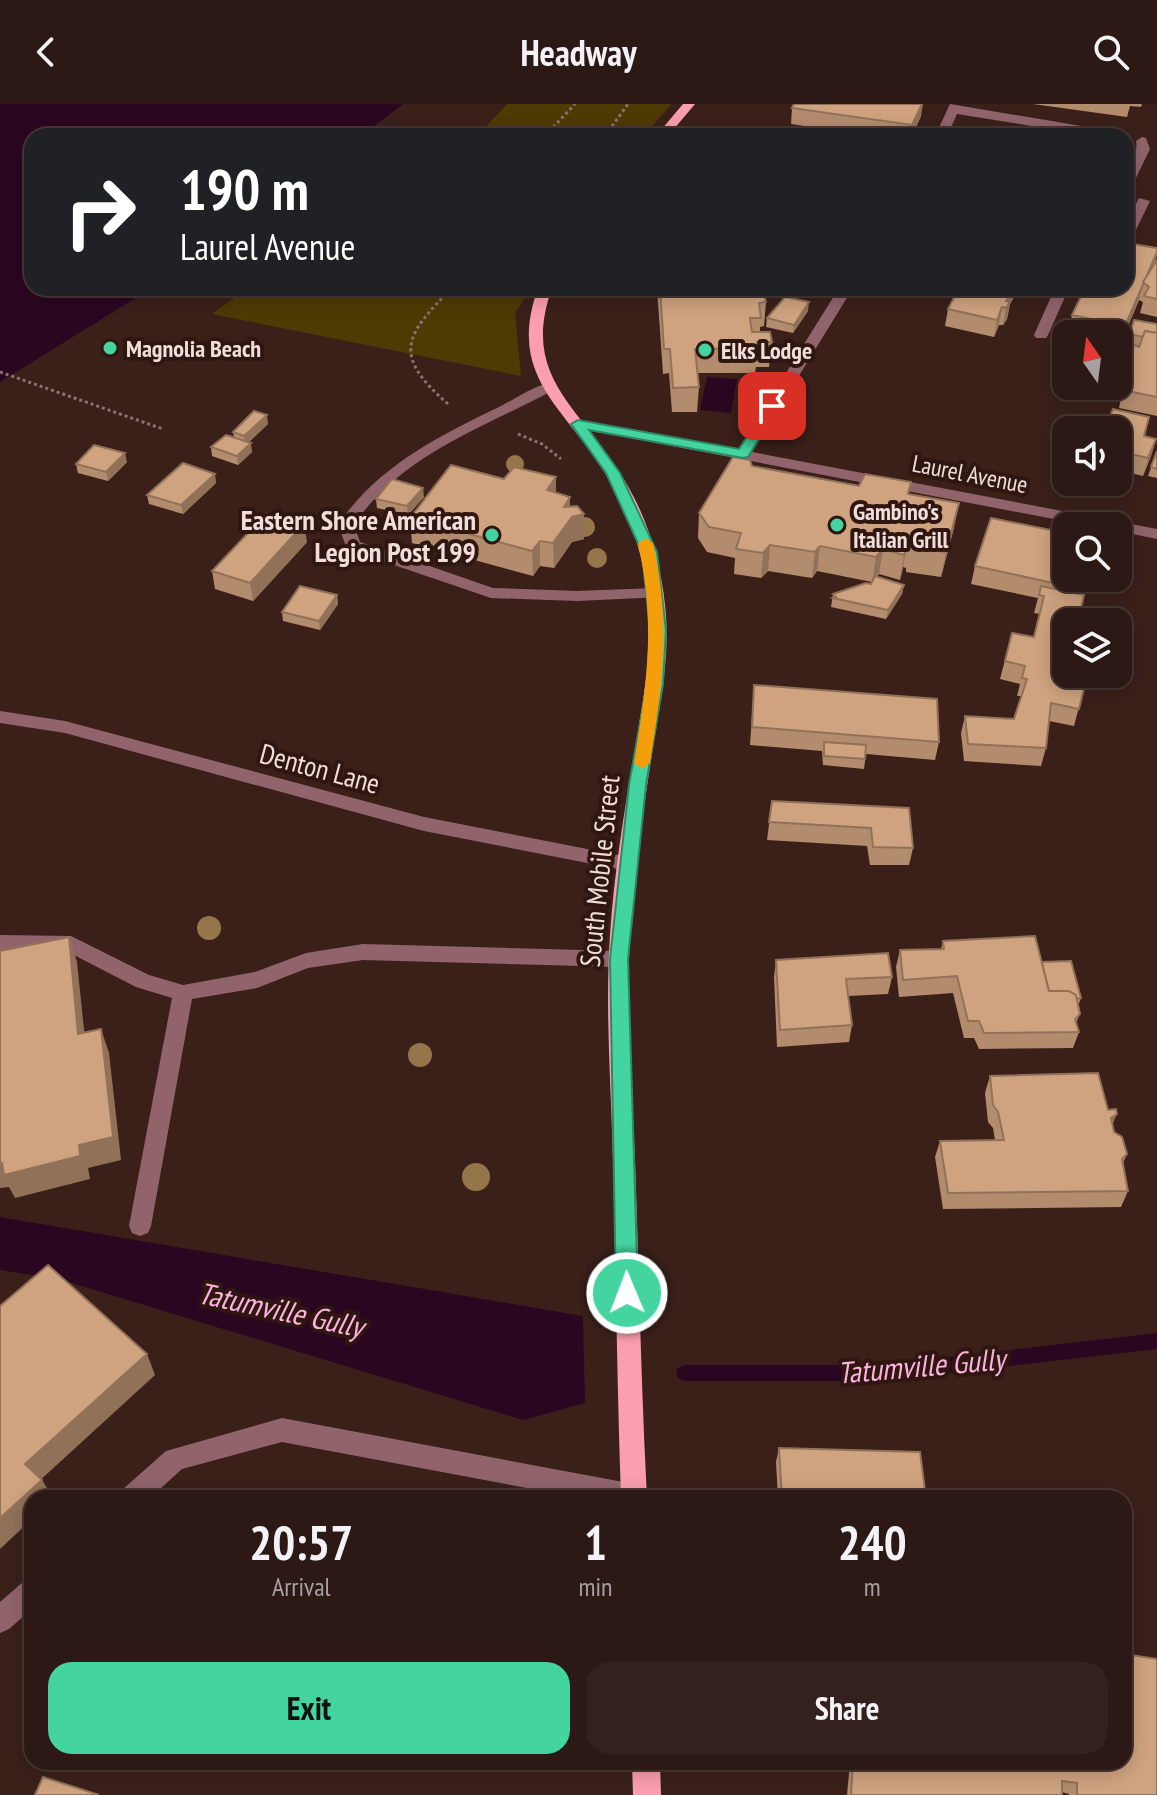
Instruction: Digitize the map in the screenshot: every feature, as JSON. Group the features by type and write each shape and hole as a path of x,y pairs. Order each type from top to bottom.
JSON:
{"main road":[{"path":"668,128 689,104"},
{"name":"South Mobile Street","path":"541,296 532,327 533,348 549,387 613,473 634,513 649,552 656,593 658,630 655,684 628,864 619,959 634,1490"},
{"path":"646,1770 647,1795"}],"street":[{"path":"945,128 954,107 1072,128"},
{"path":"1134,139 1142,141 1157,137"},
{"path":"1134,164 1144,149 1142,141"},
{"path":"1134,225 1150,202"},
{"path":"743,454 841,296"},
{"path":"1041,335 1058,296"},
{"path":"549,387 434,446 389,477 354,509 346,525 353,545 491,593 577,596 656,593"},
{"name":"Laurel Avenue","path":"578,424 1052,513"},
{"name":"Laurel Avenue","path":"1132,529 1157,534"},
{"name":"Denton Lane","path":"0,717 65,727 424,824 628,864"},
{"path":"0,943 71,944 143,981 183,993 257,980 306,961 363,952 619,959"},
{"path":"140,1226 183,993"},
{"path":"141,1490 175,1459 282,1430 597,1490"},
{"path":"0,1620 24,1598"}],"path":[{"path":"552,128 575,104"},
{"path":"611,128 628,104"},
{"path":"445,296 418,326 409,342 408,357 428,388 455,410"},
{"path":"0,372 163,429"}],"shaded area":[{"path":"507,104 671,104 651,128 484,128"},
{"path":"237,296 526,296 515,313 521,376 212,314"}],"water":[{"path":"0,104 403,104 372,128 24,128 24,296 139,296 0,382"},
{"path":"707,377 737,379 731,413 700,410"},
{"path":"0,1217 583,1316 585,1403 523,1420 62,1280 0,1270"}],"building":[{"path":"794,104 922,104 912,125 792,108"},
{"path":"1134,244 1157,248 1128,320 1096,320 1072,315 1081,296 1134,296"},
{"path":"1157,260 1157,299 1144,296 1149,287 1143,282"},
{"name":"Elks Lodge","path":"661,296 764,296 766,302 759,303 761,318 750,318 752,332 770,332 772,342 757,342 758,348 695,349 699,387 673,388 670,349 664,349"},
{"path":"955,296 1009,296 1006,301 1010,302 1006,308 1002,307 997,320 948,309"},
{"path":"785,297 809,302 794,325 767,318"},
{"path":"1134,320 1157,324 1157,333 1145,331 1143,337 1132,334"},
{"path":"1145,331 1157,333 1157,397 1132,392 1132,350 1134,345 1139,347"},
{"path":"1113,409 1149,417 1144,436 1156,439 1148,458 1132,454 1132,416 1110,416"},
{"path":"254,411 267,415 244,436 233,432"},
{"path":"226,435 251,443 237,456 211,447"},
{"path":"94,445 125,453 106,472 76,464"},
{"path":"1157,451 1157,469 1151,467"},
{"path":"733,457 750,460 752,466 859,486 865,474 911,482 908,494 959,503 946,552 910,546 911,543 902,541 901,546 907,546 904,555 883,549 876,557 820,546 815,552 770,545 763,553 736,549 741,533 709,527 699,513"},
{"path":"183,463 215,474 181,505 147,495"},
{"path":"451,465 504,479 514,467 556,477 547,490 570,497 564,507 577,506 584,514 572,517 553,543 540,541 532,551 410,518"},
{"path":"392,479 423,488 407,506 376,499"},
{"path":"267,513 304,524 250,583 212,571"},
{"path":"991,518 1052,530 1052,583 975,566"},
{"path":"875,576 904,585 888,610 833,598 836,597 833,594 871,584"},
{"path":"300,586 337,595 319,621 282,612"},
{"path":"1041,586 1052,588 1052,592 1084,595 1081,608 1052,608 1052,688 1084,688 1079,709 1051,703 1046,748 968,744 965,716 1014,719 1027,679 1022,678 1025,666 1005,661 1012,633 1034,637 1044,596 1039,595"},
{"path":"754,685 937,699 939,742 752,727"},
{"path":"824,742 866,745 865,759 824,756"},
{"path":"772,801 909,808 913,848 873,847 871,828 769,822"},
{"path":"1035,936 1049,991 1069,991 1076,995 1080,1014 1075,1019 1079,1032 984,1033 979,1021 968,1021 957,976 903,980 900,950 944,949 943,941"},
{"path":"69,937 78,1034 101,1029 113,1137 79,1145 80,1156 4,1175 0,1164 0,951"},
{"path":"888,953 892,977 846,979 852,1025 780,1030 776,960"},
{"path":"1071,961 1081,998 1077,999 1069,991 1049,991 1042,962"},
{"path":"1098,1073 1108,1110 1116,1109 1117,1114 1111,1118 1114,1132 1122,1137 1127,1154 1122,1159 1128,1191 948,1193 940,1141 1004,1140 998,1112 993,1105 990,1076"},
{"path":"48,1265 147,1354 25,1464 42,1480 31,1490 24,1490 24,1496 0,1518 0,1306"},
{"path":"779,1448 920,1452 925,1490 782,1490"},
{"path":"1132,1655 1157,1659 1157,1795 1077,1795 1077,1783 1062,1781 1062,1795 851,1795 853,1770 1132,1770"},
{"path":"43,1777 99,1795 35,1795"}],"waterway":[{"name":"Tatumville Gully","path":"684,1373 878,1373 1157,1341"}],"slow traffic":[{"path":"642,763 655,684 658,630 656,588 646,543"}],"place":[{"name":"Magnolia Beach","path":"110,348"},
{"name":"Elks Lodge","path":"705,350"},
{"name":"Gambino's Italian Grill","path":"837,525"},
{"name":"Eastern Shore American Legion Post 199","path":"492,535"}],"route":[{"path":"627,1293 619,959 638,785 655,684 658,630 656,588 649,552 634,513 613,473 578,424 743,454 772,406"}]}
